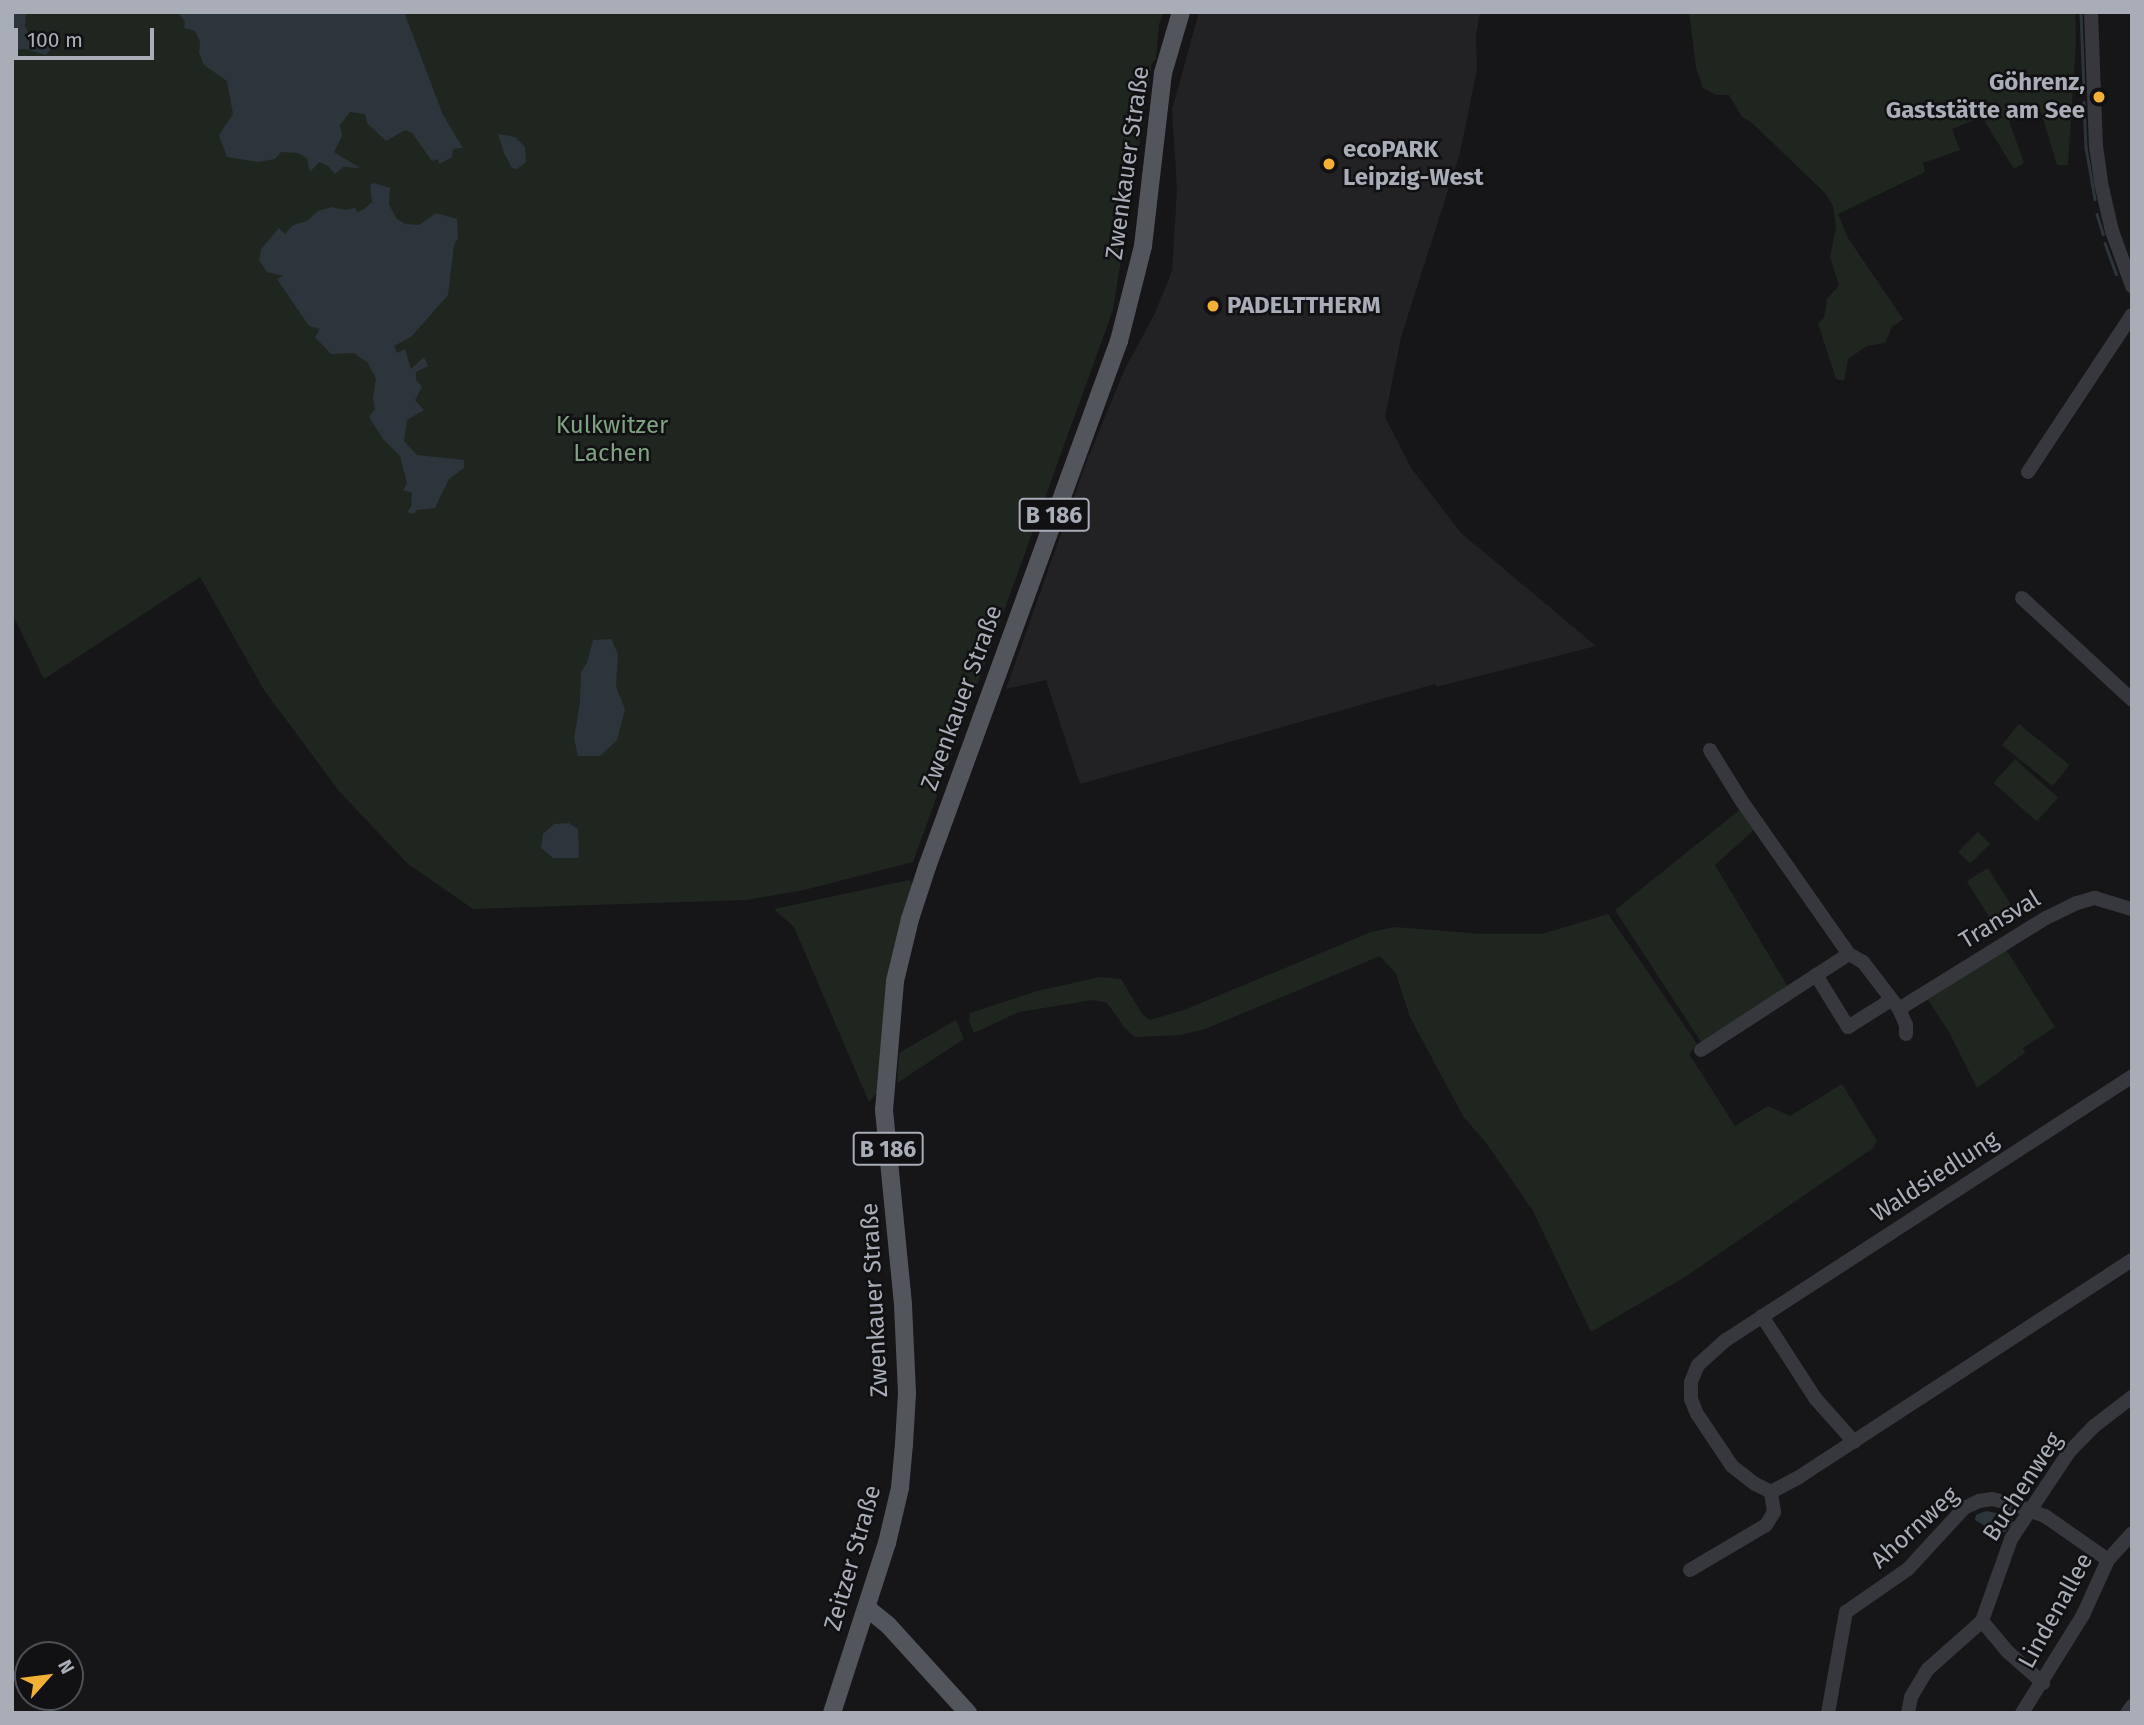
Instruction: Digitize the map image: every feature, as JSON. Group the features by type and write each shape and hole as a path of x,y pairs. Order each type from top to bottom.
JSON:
{"main road":[{"name":"Zwenkauer Straße","path":"905,1414 900,1254 884,1110 895,981 925,873 1117,348 1138,275 1163,73 1181,12"},
{"name":"Zeitzer Straße","path":"832,1713 867,1608 900,1488 905,1414"},
{"path":"867,1608 888,1625 895,1636 968,1713"},
{"path":"860,1625 895,1636"}],"street":[{"path":"2091,12 2099,173 2112,230 2132,286"},
{"path":"2028,472 2132,315"},
{"path":"2022,598 2132,700"},
{"path":"1710,750 1741,800 1849,954 1863,962 1895,1005 1906,1025 1906,1034"},
{"name":"Transval","path":"1815,975 1848,1027 1895,1005 2077,903 2095,898 2132,909"},
{"path":"1701,1050 1849,954"},
{"name":"Waldsiedlung","path":"1771,1492 1755,1485 1732,1466 1702,1422 1691,1399 1691,1382 1698,1365 1726,1340 1762,1316 2132,1076"},
{"path":"1690,1570 1766,1525 1774,1512 1771,1492 1854,1443 2132,1260"},
{"path":"1762,1316 1815,1398 1854,1443"},
{"name":"Buchenweg","path":"1982,1621 2011,1539 2032,1513 2069,1452 2093,1427 2132,1397"},
{"name":"Ahornweg","path":"1828,1713 1846,1612 1908,1569 1964,1508 1992,1499 2045,1516 2108,1560"},
{"name":"Lindenallee","path":"2022,1713 2083,1615 2108,1560 2132,1533"},
{"path":"1908,1713 1911,1697 1928,1669 1950,1646 1982,1621 2008,1652 2043,1683"},
{"path":"2127,1713 2132,1706"}],"shaded area":[{"path":"12,12 26,12 25,26 31,37 52,47 46,55 25,49 12,50"},
{"path":"178,12 404,12 443,115 463,148 453,149 452,157 439,164 438,159 432,161 412,133 405,130 386,141 367,123 365,114 350,112 340,125 342,136 334,152 360,168 343,167 335,174 328,166 319,162 310,172 307,158 298,153 281,152 275,159 258,162 227,157 219,135 233,114 227,81 204,65 199,53 200,41 195,31 184,28 185,22"},
{"path":"1199,12 1480,12 1476,35 1477,69 1460,153 1401,337 1385,417 1411,468 1461,533 1596,646 1436,687 1435,684 1080,784 1046,680 1006,689 1086,463 1124,371 1155,313 1172,271 1177,189 1172,110"},
{"path":"498,134 515,137 525,147 526,162 517,169 512,168"},
{"path":"374,183 390,188 389,205 397,219 405,224 419,225 436,213 457,219 458,238 454,245 448,295 411,337 394,346 397,353 405,349 411,369 424,357 428,366 416,372 416,380 422,387 415,400 424,410 407,420 404,441 417,455 464,460 464,468 449,479 435,508 417,510 413,514 407,512 411,507 412,493 403,490 407,483 400,456 383,439 369,417 375,409 373,398 376,379 368,363 354,353 331,354 315,337 320,329 309,326 277,279 283,276 267,272 259,260 261,249 279,228 285,234 293,225 307,221 318,211 331,207 345,210 355,208 358,212 364,209 372,202 370,185"},
{"path":"611,639 618,654 616,687 625,709 617,740 600,756 578,756 574,738 580,703 581,672 587,663 593,640"},
{"path":"569,823 578,829 579,858 553,858 541,848 543,834 554,824"},
{"path":"1986,1511 2011,1516 2014,1523 2005,1532 1997,1533 1975,1520 1976,1515"}],"green space":[{"name":"Kulkwitzer Lachen","path":"12,12 1164,12 1159,24 1156,59 1152,63 1113,310 913,862 804,890 747,900 473,909 408,864 339,791 264,690 200,577 44,679 12,613"},
{"path":"1689,12 2075,12 2076,41 2068,165 2057,165 2041,112 2009,121 2024,163 2014,169 1982,117 1952,129 1960,150 1923,163 1925,172 1838,214 1848,238 1903,319 1892,327 1885,343 1867,346 1848,359 1844,381 1836,379 1818,323 1824,318 1827,299 1839,285 1830,257 1836,227 1833,206 1825,193 1751,122 1742,117 1729,95 1716,95 1703,88 1696,68"},
{"path":"2019,724 2070,765 2053,786 2002,745"},
{"path":"2015,759 2058,798 2037,822 1994,783"},
{"path":"1742,808 1756,828 1715,865 1788,987 1703,1045 1615,910"},
{"path":"1978,832 1990,844 1970,864 1958,852"},
{"path":"1988,868 2018,916 1997,930 1967,881"},
{"path":"909,880 913,883 894,953 882,1034 879,1090 869,1102 794,927 774,909"},
{"path":"1608,914 1697,1044 1689,1054 1735,1126 1768,1106 1790,1116 1842,1084 1877,1141 1873,1148 1685,1277 1591,1332 1533,1211 1487,1144 1463,1116 1410,1017 1396,974 1380,956 1205,1029 1181,1035 1135,1037 1107,1003 1093,1000 1019,1012 974,1033 969,1021 970,1013 1037,991 1100,977 1121,979 1142,1014 1150,1020 1184,1010 1371,932 1395,927 1482,934 1542,934"},
{"path":"2005,948 2055,1027 2023,1048 2025,1053 1977,1088 1949,1032 1926,997"},
{"path":"956,1020 964,1039 897,1083 899,1053"}],"waterway":[{"path":"2081,12 2084,90"},
{"path":"2084,102 2086,147 2095,199"},
{"path":"2097,214 2103,234"},
{"path":"2105,243 2116,274"}],"place":[{"name":"Göhrenz, Gaststätte am See","path":"2099,97"},
{"name":"ecoPARK Leipzig-West","path":"1329,164"},
{"name":"PADELTTHERM","path":"1213,306"}]}
